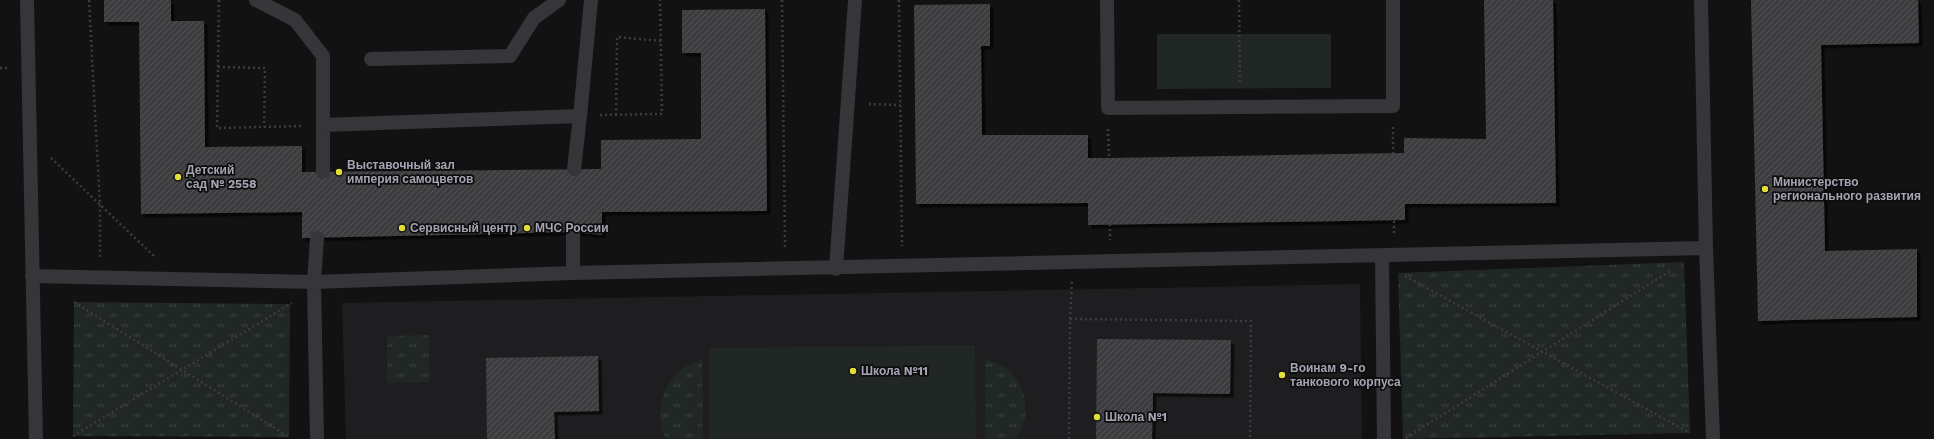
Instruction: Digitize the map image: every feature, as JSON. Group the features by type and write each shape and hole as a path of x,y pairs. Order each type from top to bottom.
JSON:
{"lane":[{"path":"27,0 36,439"},
{"path":"256,0 294,20 324,56 323,172"},
{"path":"371,59 510,56 534,18 559,0"},
{"path":"574,169 591,0"},
{"path":"836,269 854,0"},
{"path":"1107,0 1108,108 1393,106 1393,0"},
{"path":"1701,0 1706,248 1713,439"},
{"path":"323,126 580,116"},
{"path":"573,232 573,274"},
{"path":"317,238 314,282 317,439"},
{"path":"32,276 314,282 573,274 1706,248"},
{"path":"1382,256 1384,439"}],"path":[{"path":"89,0 100,205 100,277"},
{"path":"218,0 218,128 323,126"},
{"path":"580,116 662,114 660,0"},
{"path":"782,0 786,270"},
{"path":"899,0 903,267"},
{"path":"1239,0 1241,107"},
{"path":"616,115 617,37 660,41"},
{"path":"218,67 265,68 264,127"},
{"path":"848,103 900,105"},
{"path":"1393,106 1393,154"},
{"path":"1108,108 1109,158"},
{"path":"30,137 177,278"},
{"path":"1405,439 1672,270"},
{"path":"1398,273 1690,433"},
{"path":"1069,439 1070,319 1072,278"},
{"path":"74,302 289,437"},
{"path":"73,436 290,304"},
{"path":"1070,319 1252,321 1250,439"}],"shaded area":[{"name":"Школа №11","path":"1360,284 1362,439 346,439 342,303"}],"green space":[{"path":"1157,34 1331,34 1331,88 1157,89"},
{"path":"1684,262 1690,433 1403,439 1398,273"},
{"path":"74,302 290,304 289,437 73,436"},
{"path":"429,335 430,382 387,383 387,336"},
{"path":"975,345 976,439 710,439 709,348"},
{"path":"702,359 703,439 666,439 662,430 660,410 665,390 677,373 685,367"},
{"path":"985,359 1010,371 1021,387 1024,395 1025,413 1021,431 1016,439 985,439"}],"building":[{"path":"104,0 171,0 171,21 204,21 205,147 302,146 302,172 601,169 601,140 701,139 701,53 682,53 682,10 765,9 767,211 602,212 602,235 573,232 302,238 302,212 141,214 139,22 104,22"},
{"path":"1484,0 1553,0 1556,203 1405,204 1405,220 1088,225 1088,203 916,204 914,5 990,4 990,46 981,46 982,135 1088,135 1088,158 1109,158 1404,153 1404,138 1486,139"},
{"path":"1751,0 1918,0 1919,43 1821,45 1825,251 1917,249 1917,317 1758,321"},
{"path":"1097,339 1231,340 1230,394 1153,393 1152,439 1096,439"},
{"path":"598,356 599,411 554,412 555,439 487,439 486,358"}],"place":[{"name":"Выставочный зал империя самоцветов","path":"339,172"},
{"name":"Детский сад № 2558","path":"178,177"},
{"name":"Министерство регионального развития","path":"1765,189"},
{"name":"Сервисный центр","path":"402,228"},
{"name":"МЧС России","path":"527,228"},
{"name":"Школа №11","path":"853,371"},
{"name":"Воинам 9-го танкового корпуса","path":"1282,375"},
{"name":"Школа №1","path":"1097,417"}]}
